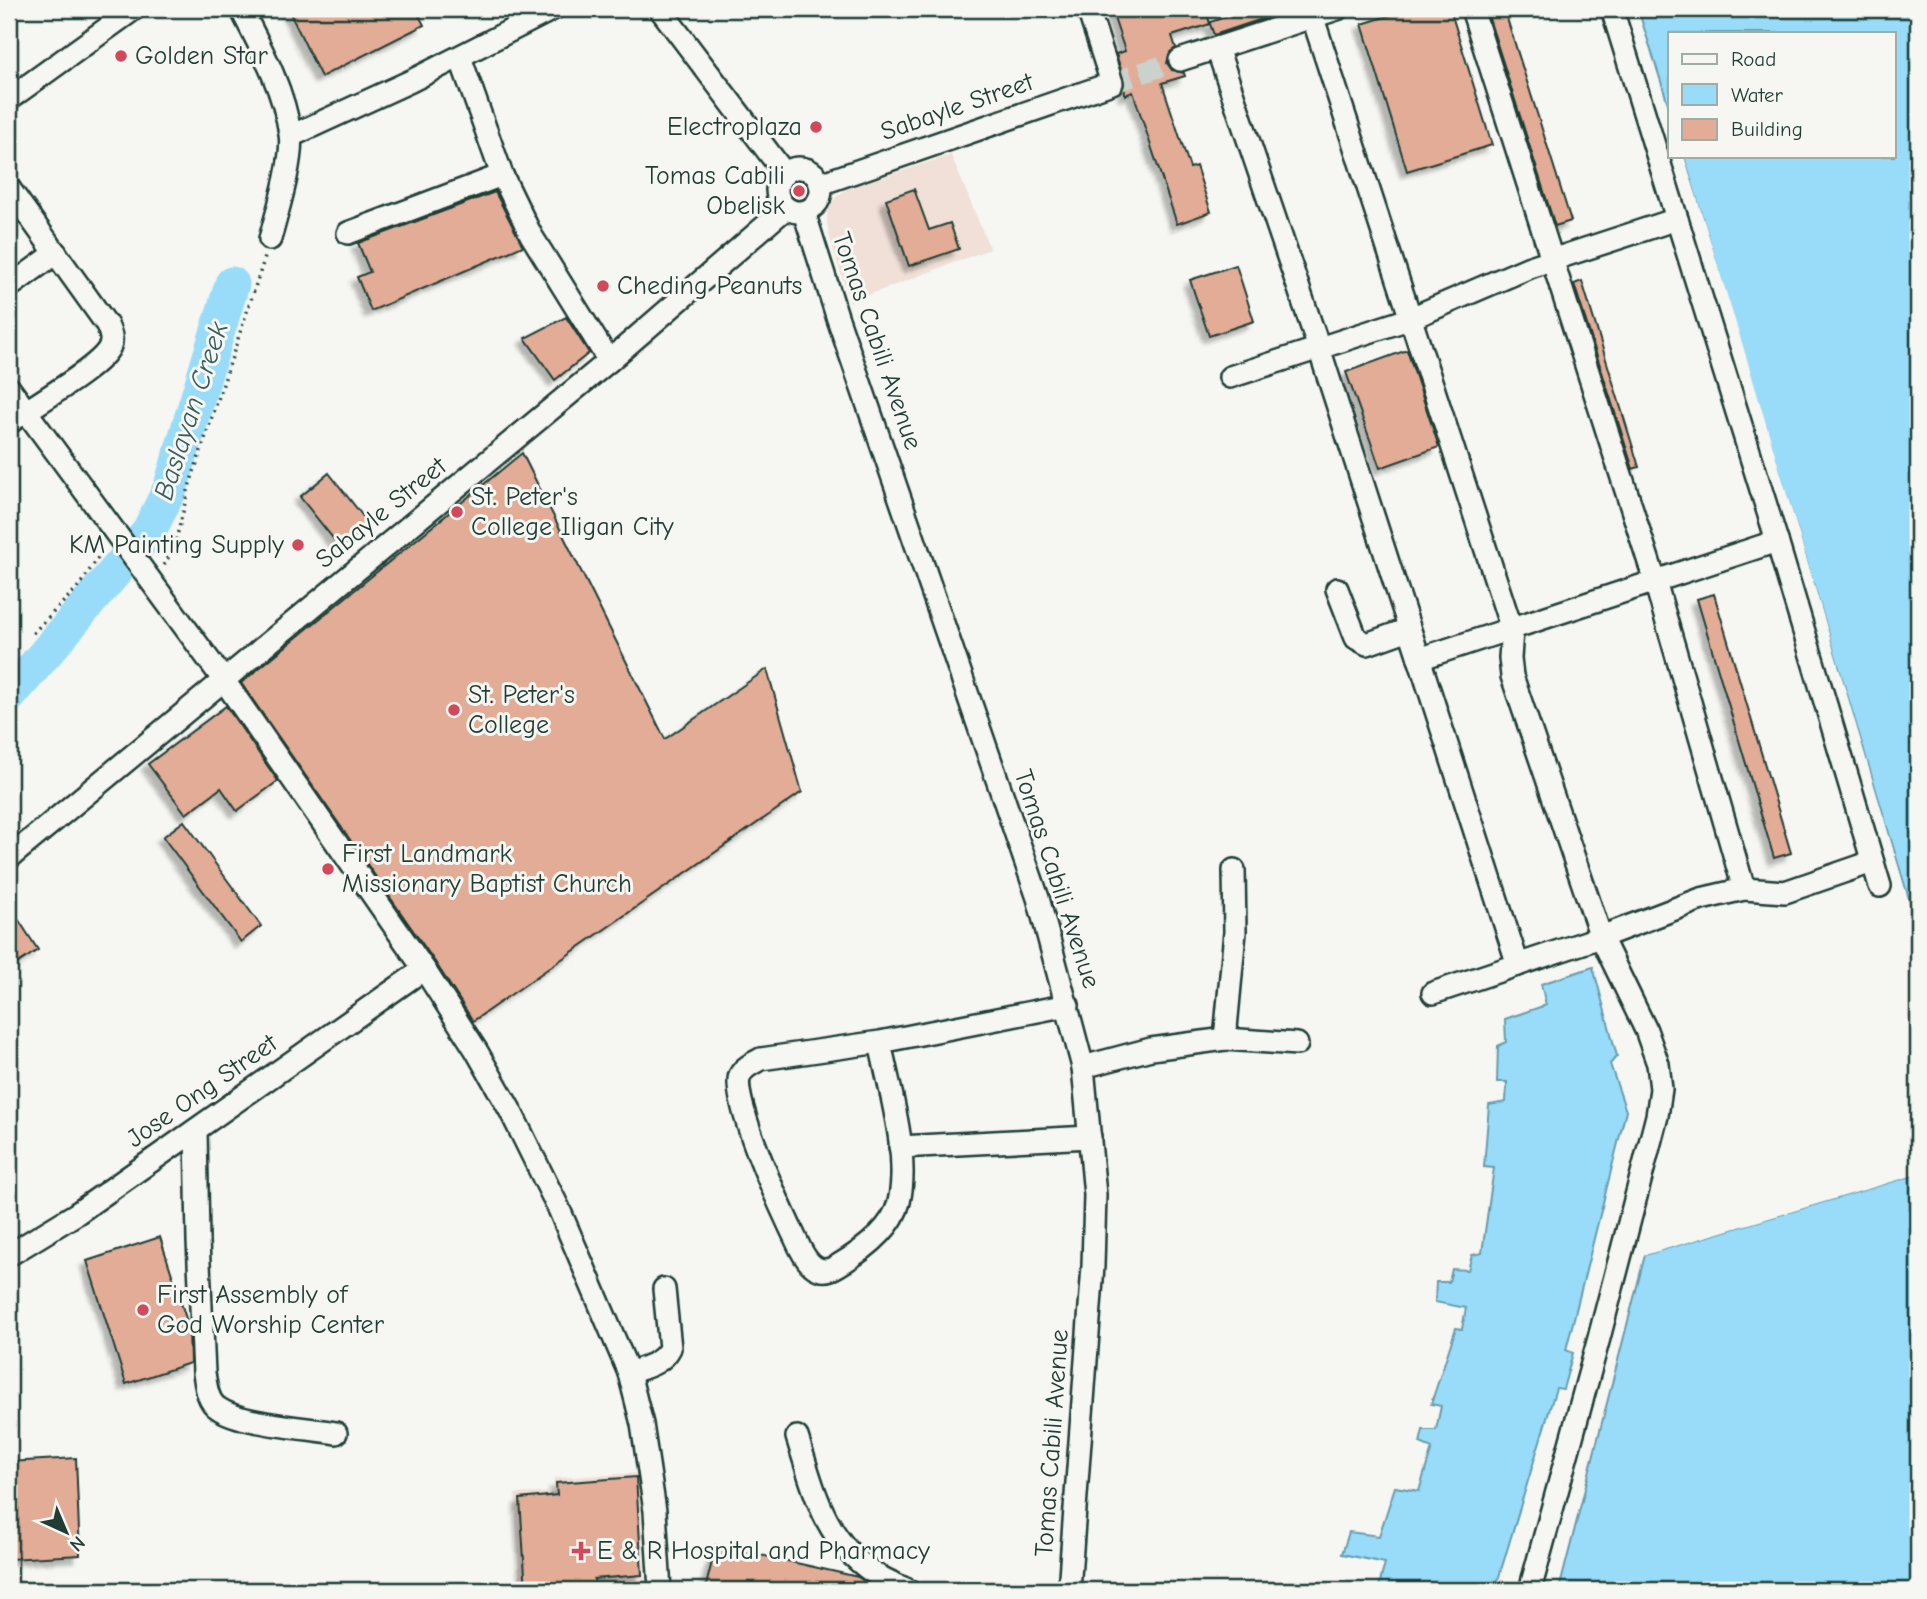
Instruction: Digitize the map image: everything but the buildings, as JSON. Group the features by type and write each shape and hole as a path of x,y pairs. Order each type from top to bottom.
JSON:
{"street":[{"path":"9,99 134,9"},
{"path":"241,9 271,70 291,135 271,239"},
{"path":"291,135 460,57 553,9"},
{"path":"660,9 785,173"},
{"name":"Sabayle Street","path":"820,184 1112,83 1088,9"},
{"path":"1180,60 1311,13 1337,9"},
{"path":"1472,9 1655,581 1744,889"},
{"path":"1612,9 1777,541 1880,886"},
{"path":"1311,13 1512,630 1512,676 1601,937 1646,1030 1658,1064 1661,1089 1657,1116 1530,1590"},
{"path":"1217,48 1319,348 1518,965"},
{"path":"460,57 502,176 531,235 609,361"},
{"path":"797,168 809,170 820,184 818,201 795,210 778,198 777,191 785,173 797,168"},
{"path":"348,233 502,176"},
{"path":"9,188 107,325 111,335 110,346 97,363 17,417"},
{"name":"Sabayle Street","path":"9,858 795,210"},
{"name":"Tomas Cabili Avenue","path":"795,210 838,319 1038,898 1083,1067 1095,1195 1093,1266 1069,1590"},
{"path":"1230,377 1409,319 1530,267 1677,219"},
{"path":"9,287 56,253"},
{"path":"9,388 17,417 119,538 223,679 424,970 476,1050 510,1110 559,1209 629,1373 642,1424 655,1511 660,1590"},
{"path":"1419,659 1777,541"},
{"path":"1337,589 1360,642 1367,644 1409,629"},
{"path":"1433,993 1601,937 1701,899 1744,889 1784,892 1872,862"},
{"path":"1225,1039 1235,932 1234,870"},
{"name":"Jose Ong Street","path":"9,1255 76,1214 424,970"},
{"path":"880,1042 900,1147 901,1181 898,1204 886,1227 856,1255 831,1270 816,1269 803,1255 754,1145 738,1085 740,1074 751,1063 761,1059 880,1042 1068,1005"},
{"path":"1083,1067 1151,1048 1225,1039 1297,1044"},
{"path":"196,1130 198,1241 207,1391 218,1409 238,1418 336,1433"},
{"path":"900,1147 1090,1137"},
{"path":"629,1373 658,1362 666,1356 670,1348 664,1289"},
{"path":"797,1437 822,1515 846,1550 874,1573 908,1590"}],"path":[{"path":"148,577 161,570 170,555 188,489 271,239"},
{"path":"33,633 79,586 99,556 119,538"}],"shaded area":[{"path":"951,155 990,249 850,302 827,222 828,209 836,197 848,188"},
{"name":"E & R Hospital and Pharmacy","path":"639,1473 645,1590 520,1590 515,1494 554,1492 554,1478"}],"water":[{"path":"1638,9 1918,9 1918,929 1685,158 1896,158 1896,32 1668,32 1668,104"},
{"path":"1593,967 1617,1056 1610,1064 1626,1111 1566,1350 1573,1353 1563,1389 1556,1388 1495,1590 1378,1590 1385,1563 1342,1554 1349,1532 1379,1536 1395,1487 1419,1491 1432,1448 1420,1443 1423,1430 1436,1430 1441,1406 1431,1404 1456,1328 1462,1329 1466,1308 1435,1302 1436,1282 1449,1282 1452,1269 1468,1270 1472,1255 1482,1253 1494,1168 1484,1167 1489,1105 1506,1102 1507,1082 1497,1082 1498,1046 1506,1042 1505,1019 1546,1005 1541,984"},
{"path":"1918,1174 1918,1590 1559,1590 1645,1255"}],"pier":[{"path":"1681,158 1685,158 1743,346 1918,933"},
{"path":"1918,1171 1918,1174 1645,1255 1646,1251"}],"waterway":[{"name":"Baslayan Creek","path":"9,696 148,533 170,489 232,284"}],"tunnel":[{"path":"1112,83 1180,60"}],"place":[{"name":"Golden Star","path":"121,56"},
{"name":"Electroplaza","path":"816,127"},
{"name":"Tomas Cabili Obelisk","path":"799,191"},
{"name":"Cheding Peanuts","path":"603,286"},
{"name":"St. Peter's College Iligan City","path":"457,512"},
{"name":"KM Painting Supply","path":"298,545"},
{"name":"St. Peter's College","path":"454,710"},
{"name":"First Landmark Missionary Baptist Church","path":"328,869"},
{"name":"First Assembly of God Worship Center","path":"143,1310"},
{"name":"E & R Hospital and Pharmacy","path":"581,1551"}]}
